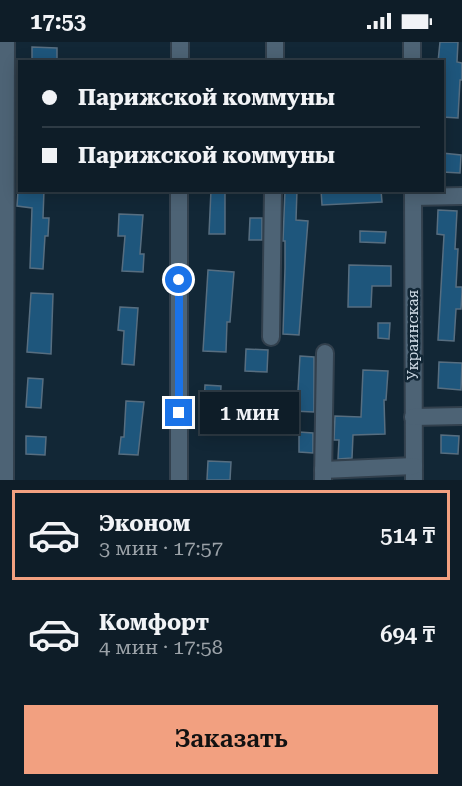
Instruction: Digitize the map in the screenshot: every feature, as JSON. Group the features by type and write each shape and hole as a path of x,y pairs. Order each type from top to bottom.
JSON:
{"street":[{"path":"5,480 3,269 13,131 6,42"},
{"path":"180,42 180,60"},
{"path":"275,42 275,60"},
{"path":"412,42 412,60"},
{"path":"179,192 179,480"},
{"path":"271,337 273,192"},
{"path":"413,194 462,196"},
{"name":"Украинская","path":"413,194 414,473"},
{"path":"325,353 323,475 414,473"},
{"path":"414,417 462,416"}],"building":[{"path":"440,42 458,42 457,62 462,63 462,80 460,80 458,118 444,117 444,60 438,60"},
{"path":"32,47 57,48 57,60 32,60"},
{"path":"444,153 461,155 460,173 444,172"},
{"path":"18,190 18,192 44,192 43,218 49,218 48,236 45,236 43,269 30,268 32,208 17,206"},
{"path":"211,192 225,192 225,234 209,234"},
{"path":"285,192 297,192 296,220 308,221 299,335 283,334 285,241 283,241"},
{"path":"321,192 381,192 382,202 322,205"},
{"path":"438,210 457,211 456,287 462,287 462,292 461,309 456,309 454,341 438,340 444,235 437,234"},
{"path":"119,214 143,215 140,254 144,254 143,272 122,271 125,236 118,236"},
{"path":"250,218 262,218 262,240 249,240"},
{"path":"360,231 386,232 385,243 360,242"},
{"path":"349,265 391,266 391,286 372,286 371,307 348,307"},
{"path":"208,270 234,272 230,322 227,322 226,352 203,351"},
{"path":"31,293 53,294 51,354 27,352"},
{"path":"120,307 138,308 134,365 122,364 124,331 118,330"},
{"path":"378,323 390,323 389,339 378,338"},
{"path":"246,349 268,350 267,372 245,371"},
{"path":"300,356 314,357 314,412 292,411 293,391 298,391"},
{"path":"439,362 462,363 461,390 438,388"},
{"path":"363,370 388,371 386,400 384,400 385,434 353,435 352,458 338,459 339,440 334,440 335,416 361,417"},
{"path":"28,378 43,379 41,408 26,407"},
{"path":"205,385 221,386 220,406 204,405"},
{"path":"126,401 144,402 138,455 119,454 121,437 124,437"},
{"path":"201,411 213,411 213,429 200,428"},
{"path":"299,432 313,433 313,453 299,452"},
{"path":"441,435 459,436 458,454 441,453"},
{"path":"26,436 46,437 45,455 26,454"},
{"path":"208,461 231,462 230,480 207,480"}],"route":[{"path":"179,280 179,413"}]}
